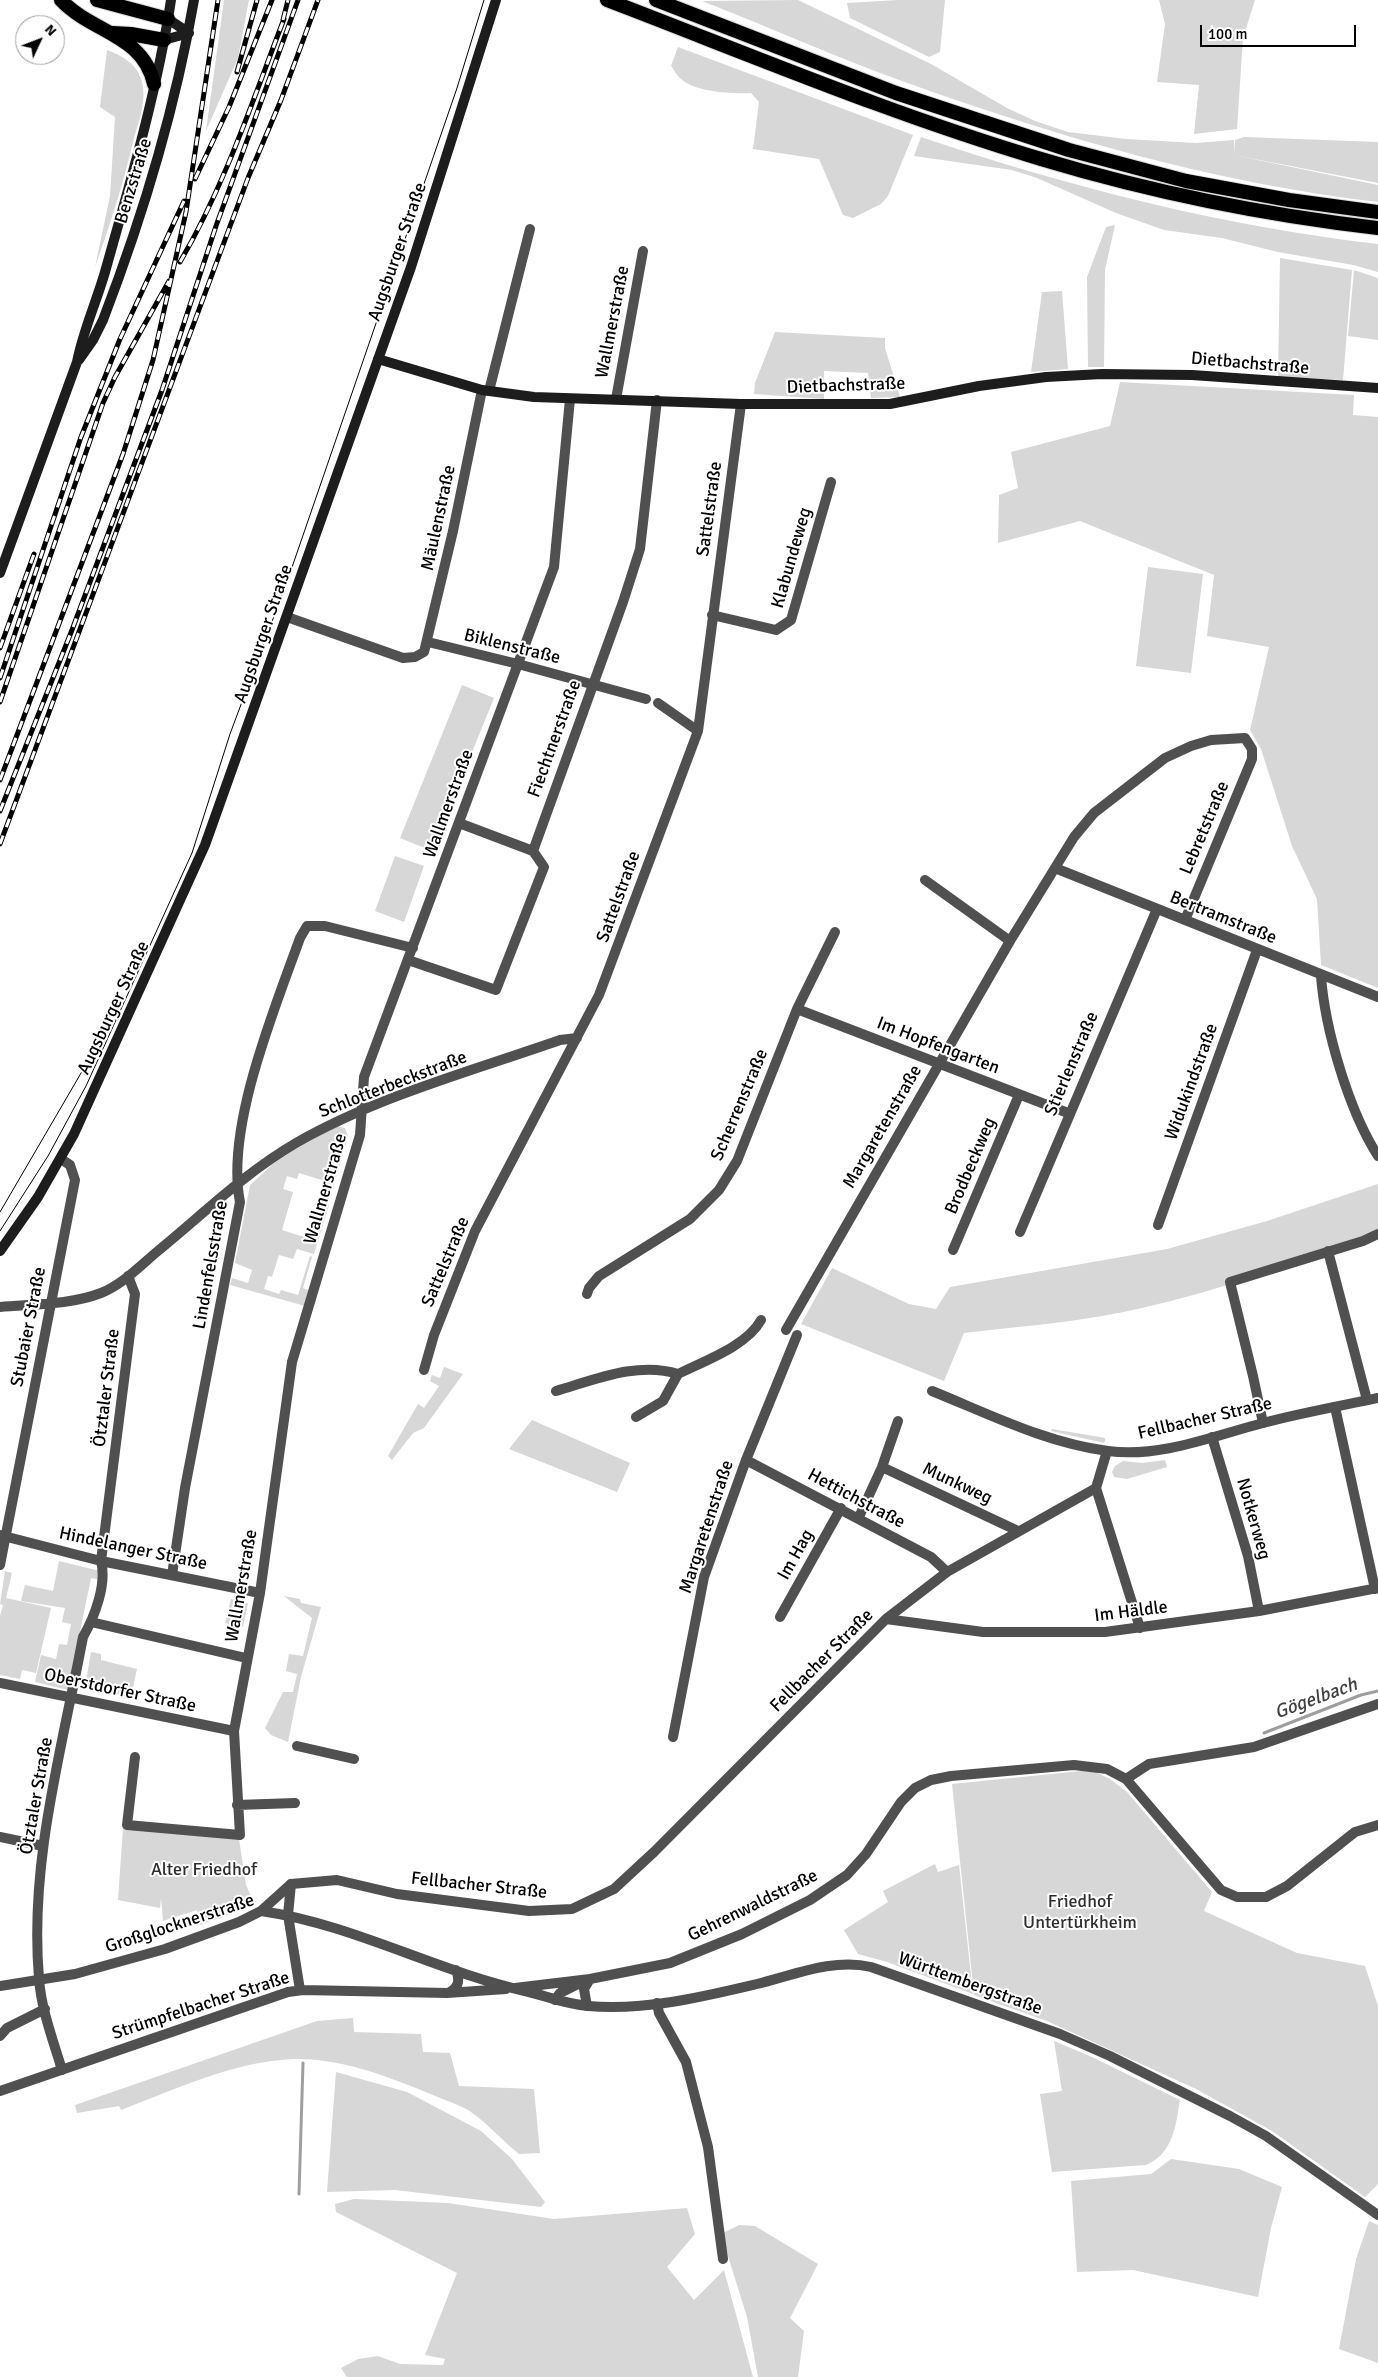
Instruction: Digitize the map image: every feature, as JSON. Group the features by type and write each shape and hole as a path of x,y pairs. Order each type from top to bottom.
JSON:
{"highway":[{"path":"61,0 79,17 112,33 142,56 149,68 154,84"},
{"path":"97,0 168,19"},
{"path":"118,6 140,0"},
{"path":"607,0 893,110 1040,159 1187,198 1286,216 1378,228"},
{"path":"656,0 896,93 1069,150 1186,180 1289,200 1378,212"},
{"path":"112,33 131,34 164,40"}],"main road":[{"name":"Benzstraße","path":"0,573 77,362 82,337 107,264 154,84 171,0"},
{"name":"Benzstraße","path":"77,362 93,340 103,320 144,206 172,111 189,33 194,0"},
{"name":"Augsburger Straße","path":"0,1251 38,1197 61,1159 189,885 226,790 378,359 428,214 496,0"},
{"path":"168,19 189,33"},
{"path":"164,40 189,33"},
{"name":"Dietbachstraße","path":"378,359 486,390 570,398 741,404 890,404 1018,381 1111,373 1192,375 1378,388"}],"street":[{"name":"Mäulenstraße","path":"287,617 403,658 415,657 424,652 428,642 486,390 530,229"},
{"name":"Wallmerstraße","path":"616,399 643,251"},
{"name":"Wallmerstraße","path":"135,1757 127,1825 240,1835 234,1731 246,1658 260,1593 292,1362 360,1135 364,1077 554,567 570,398"},
{"name":"Fiechtnerstraße","path":"533,850 623,602 640,549 657,400"},
{"name":"Sattelstraße","path":"424,1370 434,1335 475,1232 599,995 698,731 741,404"},
{"name":"Klabundeweg","path":"712,615 776,630 791,620 831,482"},
{"name":"Biklenstraße","path":"428,642 646,699"},
{"path":"658,703 698,731"},
{"name":"Margaretenstraße","path":"786,1330 1010,941 1074,837 1094,813 1164,758 1191,746 1230,738 1245,738 1252,749"},
{"name":"Lebretstraße","path":"1184,920 1252,759 1252,749"},
{"path":"408,960 496,990 544,868 533,850 459,823"},
{"name":"Bertramstraße","path":"1056,868 1321,976 1378,997"},
{"path":"925,880 1010,941"},
{"name":"Stierlenstraße","path":"1020,1232 1068,1113 1157,909"},
{"name":"Lindenfelsstraße","path":"172,1575 184,1488 240,1202 237,1185 238,1153 250,1092 268,1028 300,938 307,926 325,926 413,948"},
{"name":"Scherrenstraße","path":"587,1294 589,1288 599,1276 690,1219 719,1190 737,1161 797,1009 834,932"},
{"name":"Widukindstraße","path":"1158,1225 1257,950"},
{"path":"1321,976 1323,1006 1352,1104 1366,1137 1378,1156"},
{"name":"Im Hopfengarten","path":"797,1009 1068,1113"},
{"name":"Schlotterbeckstraße","path":"0,1307 80,1298 102,1292 128,1276 237,1185 296,1143 361,1111 560,1040 578,1038"},
{"name":"Brodbeckweg","path":"953,1250 1019,1095"},
{"name":"Stubaier Straße","path":"0,1565 3,1536 75,1180 70,1165 61,1159"},
{"path":"1263,1423 1230,1282 1328,1252 1378,1234"},
{"path":"1328,1252 1367,1400"},
{"name":"Ötztaler Straße","path":"62,2070 45,2009 39,1978 37,1915 43,1846 83,1637 91,1622 104,1572 101,1561 135,1294 128,1276"},
{"path":"636,1417 663,1401 678,1374 745,1339 756,1330 761,1320"},
{"name":"Margaretenstraße","path":"673,1736 704,1577 746,1460 797,1335"},
{"path":"556,1391 634,1370 662,1369 678,1374"},
{"name":"Fellbacher Straße","path":"932,1391 1032,1432 1107,1451 1143,1452 1378,1398"},
{"path":"1335,1407 1376,1588"},
{"path":"859,1518 882,1466 898,1420"},
{"name":"Notkerweg","path":"1212,1437 1248,1556 1259,1611"},
{"path":"1107,1451 1096,1488 1140,1628"},
{"name":"Hettichstraße","path":"746,1460 841,1508 931,1557 946,1572"},
{"name":"Munkweg","path":"882,1466 1018,1531"},
{"name":"Fellbacher Straße","path":"291,1884 337,1880 397,1894 529,1911 572,1909 614,1889 654,1852 886,1619 946,1572 1096,1488"},
{"name":"Im Hag","path":"780,1617 841,1508"},
{"name":"Hindelanger Straße","path":"3,1536 101,1561 260,1593"},
{"name":"Im Häldle","path":"886,1619 983,1632 1071,1633 1140,1628 1259,1611 1376,1588"},
{"path":"91,1622 246,1658"},
{"name":"Oberstdorfer Straße","path":"0,1683 234,1731"},
{"path":"1378,1704 1254,1747 1149,1764 1136,1771 1126,1780 1221,1890 1237,1897 1266,1897 1287,1886 1355,1832 1378,1825"},
{"path":"297,1746 354,1759"},
{"name":"Gehrenwaldstraße","path":"509,1988 590,1979 670,1964 742,1934 810,1900 847,1875 866,1854 901,1802 915,1788 931,1780 951,1776 1074,1765 1107,1769 1126,1780"},
{"path":"237,1805 295,1803"},
{"path":"0,1837 43,1846"},
{"path":"261,1911 291,1884"},
{"path":"291,1884 288,1915 300,1990"},
{"name":"Großglocknerstraße","path":"0,1986 39,1978 75,1974 134,1959 226,1927 261,1911 300,1917 509,1988"},
{"name":"Württembergstraße","path":"509,1988 587,2006 617,2008 657,2003 756,1984 822,1967 856,1963 1060,2034 1110,2056 1266,2136 1378,2215"},
{"path":"447,1993 458,1986 459,1978 456,1970"},
{"path":"587,2006 584,1989 590,1979"},
{"name":"Gehrenwaldstraße","path":"556,2000 560,1993 590,1979"},
{"name":"Strümpfelbacher Straße","path":"0,2091 300,1990 447,1993 509,1988"},
{"path":"657,2003 659,2013 686,2062 708,2147 723,2259"},
{"path":"0,2036 7,2028 45,2009"}],"green space":[{"path":"224,0 249,0 238,58 206,131"},
{"path":"798,0 931,64 1007,108 1035,121 1068,132 1126,139 1196,143 1234,140 1234,155 1378,185 1378,202 1317,194 1257,183 1197,170 1078,139 902,81 702,1"},
{"path":"945,0 940,52 929,57 850,18 847,3"},
{"path":"1159,0 1255,0 1243,38 1237,129 1194,134 1199,85 1157,82 1165,24"},
{"path":"678,47 913,135 888,196 881,204 853,218 843,215 819,159 753,149 759,102 751,93 714,91 695,87 687,83 680,78 671,66"},
{"path":"107,50 128,61 137,70 142,82 143,97 141,112 121,189 95,267 110,196 115,117 100,107"},
{"path":"921,137 1033,172 1146,203 1262,227 1378,244 1378,272 1353,265 1278,252 1222,238 1164,230 1116,213 1037,178 1012,170 914,156"},
{"path":"1244,137 1378,142 1378,183 1234,155 1235,140"},
{"path":"1115,225 1105,270 1104,367 1088,367 1087,277 1106,227"},
{"path":"1280,258 1352,270 1343,380 1278,377"},
{"path":"1354,270 1378,278 1378,340 1348,336"},
{"path":"1062,291 1068,369 1031,372 1042,292"},
{"path":"775,332 885,338 885,348 900,397 871,398 868,373 824,371 824,399 754,394 755,383"},
{"path":"1120,382 1354,395 1353,415 1378,417 1378,988 1321,965 1317,899 1292,846 1261,749 1250,730 1269,647 1207,636 1214,575 1080,521 998,543 999,495 1018,488 1011,452 1110,426"},
{"path":"1148,567 1203,574 1191,673 1136,666"},
{"path":"462,685 494,698 432,851 400,838"},
{"path":"395,856 424,866 404,922 375,911"},
{"path":"337,1126 345,1128 348,1136 331,1195 322,1192 325,1181 299,1173 297,1179 287,1176 283,1189 293,1192 282,1230 307,1238 318,1201 329,1205 314,1254 297,1249 293,1259 279,1255 272,1277 268,1276 264,1289 279,1294 281,1290 298,1295 310,1256 312,1257 303,1288 310,1291 305,1306 230,1285 232,1278 248,1283 252,1270 235,1263 250,1185 278,1159"},
{"path":"1378,1184 1378,1235 1231,1284 1172,1301 1120,1313 1075,1320 964,1333 944,1381 801,1324 832,1268 909,1304 936,1309 950,1287 1167,1249 1267,1221"},
{"path":"444,1367 463,1374 424,1428 413,1433 392,1460 388,1456 418,1404 424,1408 439,1386 430,1381 432,1375 440,1378"},
{"path":"532,1420 630,1463 617,1492 509,1449"},
{"path":"1052,1429 1105,1438 1105,1441 1104,1443 1051,1431"},
{"path":"1165,1460 1167,1467 1127,1479 1114,1477 1112,1472 1115,1466 1123,1461 1142,1463"},
{"path":"59,1561 104,1572 102,1580 91,1578 68,1690 35,1682 41,1655 56,1659 59,1644 67,1645 71,1624 62,1622 65,1608 21,1601 25,1585 53,1591"},
{"path":"5,1571 12,1573 6,1598 51,1608 36,1673 22,1670 20,1679 0,1675 0,1616 3,1605 0,1604"},
{"path":"284,1596 300,1599 301,1603 321,1607 301,1677 288,1742 271,1735 265,1728 283,1692 293,1692 297,1674 286,1671 289,1654 303,1656 312,1618"},
{"path":"231,1599 248,1603 243,1627 225,1623"},
{"path":"91,1652 101,1654 101,1660 137,1669 131,1697 85,1687"},
{"name":"Friedhof Untertürkheim","path":"1091,1770 1110,1779 1127,1792 1212,1892 1204,1911 1297,1953 1365,1966 1378,2006 1378,2184 1365,2197 1272,2131 1196,2089 1047,2021 974,1995 952,1784"},
{"name":"Alter Friedhof","path":"123,1828 239,1839 246,1885 254,1903 239,1911 200,1925 197,1910 163,1921 161,1898 160,1908 118,1900"},
{"path":"935,1864 938,1872 959,1865 973,1994 887,1962 858,1954 844,1930 888,1902 883,1891"},
{"path":"353,2018 354,2032 421,2034 423,2052 450,2053 459,2086 534,2089 540,2153 519,2154 477,2117 456,2104 369,2071 312,2059 272,2061 228,2070 121,2110 119,2106 77,2113 75,2105 317,2021"},
{"path":"1054,2041 1092,2057 1180,2100 1172,2138 1162,2154 1146,2165 1052,2172 1040,2094 1062,2091"},
{"path":"336,2072 407,2092 481,2131 512,2159 545,2202 541,2207 395,2190 327,2192"},
{"path":"1171,2159 1239,2169 1282,2187 1271,2228 1258,2297 1133,2270 1077,2272 1071,2181 1151,2174"},
{"path":"354,2199 448,2203 554,2219 687,2208 695,2234 667,2267 694,2300 724,2270 753,2377 347,2377 341,2368 358,2359 378,2356 400,2364 443,2365 445,2359 425,2355 457,2273 336,2212 335,2204"},
{"path":"1369,2221 1378,2225 1378,2363 1339,2349 1356,2259"},
{"path":"739,2225 755,2226 818,2264 790,2318 804,2331 798,2377 758,2377 747,2317 727,2253 723,2233"}],"waterway":[{"name":"Gögelbach","path":"1264,1733 1361,1695 1378,1691"},
{"path":"299,2194 303,2063"}],"tram line":[{"path":"0,1231 48,1156 86,1086 192,853 230,734 289,576 457,88 484,0"},
{"path":"0,1212 98,1044"}],"railway":[{"path":"0,780 123,454 153,360 186,212 218,0"},
{"path":"237,72 257,0"},
{"path":"195,179 229,107 272,0"},
{"path":"283,20 288,0"},
{"path":"0,811 72,630 162,390 216,226 298,0"},
{"path":"0,844 248,178 281,100 318,0"},
{"path":"180,262 211,203 224,173 284,19"},
{"path":"0,678 81,437 120,339 184,201"},
{"path":"0,702 103,403 115,377 169,281"},
{"path":"0,648 34,554"}]}
